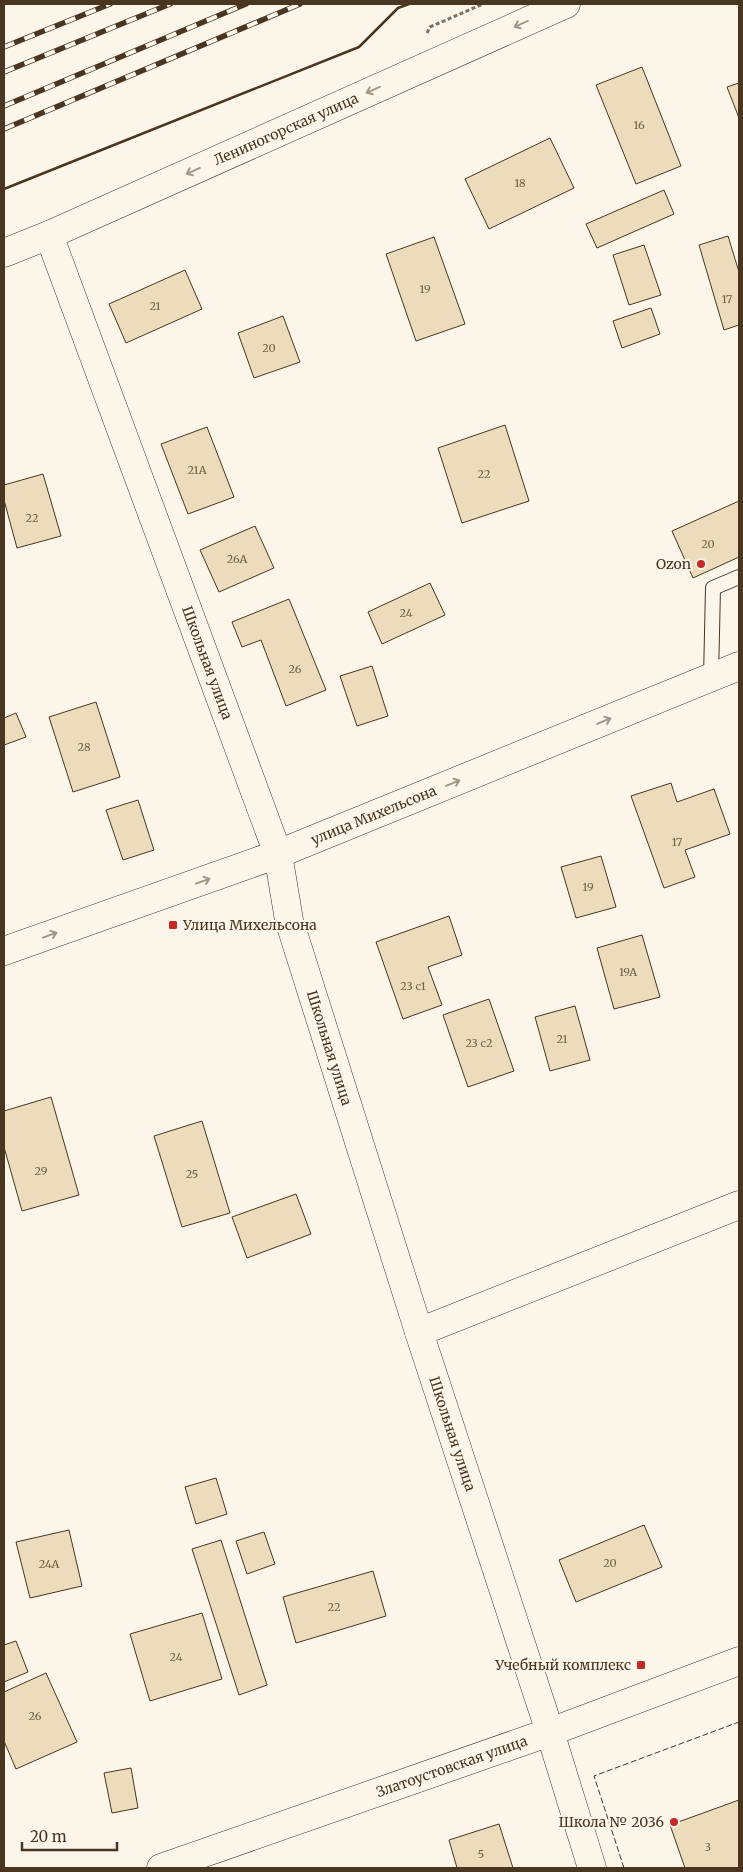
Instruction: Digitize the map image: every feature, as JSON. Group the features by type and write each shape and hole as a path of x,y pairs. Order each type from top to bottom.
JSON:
{"street":[{"name":"Лениногорская улица","path":"4,253 49,235 566,4"},
{"name":"Школьная улица","path":"49,235 278,854 289,920 419,1332 550,1732 592,1868"},
{"name":"улица Михельсона","path":"4,951 278,854 739,666"},
{"path":"419,1332 739,1205"},
{"name":"Златоустовская улица","path":"161,1868 550,1732 739,1661"}],"lane":[{"path":"711,678 712,588 739,577"}],"building":[{"path":"642,67 681,166 636,184 596,85"},
{"path":"739,83 739,118 727,87"},
{"path":"550,138 574,188 489,229 465,179"},
{"path":"664,190 674,214 597,248 586,224"},
{"path":"728,236 739,272 739,325 724,330 699,245"},
{"path":"434,237 465,324 416,341 386,254"},
{"path":"644,245 661,295 629,305 613,255"},
{"path":"185,270 202,309 126,343 109,304"},
{"path":"651,308 660,334 622,348 613,321"},
{"path":"283,316 300,362 254,378 238,333"},
{"path":"505,425 529,501 462,523 438,448"},
{"path":"207,427 234,497 188,514 161,444"},
{"path":"43,474 61,536 17,548 4,500 4,485"},
{"path":"739,501 739,557 693,578 672,531"},
{"path":"255,526 274,568 219,592 200,550"},
{"path":"430,583 445,615 382,644 368,612"},
{"path":"289,599 326,690 286,706 261,640 242,647 232,622"},
{"path":"372,666 388,716 357,726 340,676"},
{"path":"96,702 120,777 73,792 49,717"},
{"path":"16,713 26,737 4,745 4,718"},
{"path":"671,783 677,802 714,789 730,834 685,850 695,877 664,888 631,796"},
{"path":"138,800 154,850 123,860 106,810"},
{"path":"601,856 616,907 576,918 561,867"},
{"path":"449,916 462,955 428,967 442,1005 403,1019 376,942"},
{"path":"642,935 660,997 614,1009 597,948"},
{"path":"489,999 514,1071 468,1087 443,1015"},
{"path":"575,1006 590,1060 550,1071 535,1017"},
{"path":"51,1097 79,1195 22,1211 4,1147 4,1111"},
{"path":"202,1121 230,1213 182,1227 154,1136"},
{"path":"296,1194 311,1234 247,1258 232,1217"},
{"path":"216,1478 227,1514 196,1524 185,1487"},
{"path":"644,1525 662,1567 576,1602 559,1560"},
{"path":"69,1530 82,1586 30,1598 16,1542"},
{"path":"264,1532 275,1564 247,1574 236,1541"},
{"path":"221,1540 267,1685 239,1695 192,1549"},
{"path":"373,1571 386,1616 296,1643 283,1597"},
{"path":"202,1613 222,1679 150,1701 130,1634"},
{"path":"16,1641 28,1672 4,1682 4,1645"},
{"path":"46,1673 77,1742 16,1769 4,1741 4,1692"},
{"path":"131,1768 138,1808 112,1813 104,1773"},
{"path":"739,1800 739,1868 685,1868 670,1825"},
{"path":"499,1824 513,1868 457,1868 449,1840"}],"railway":[{"path":"4,47 110,4"},
{"path":"4,72 170,4"},
{"path":"4,106 246,4"},
{"path":"4,129 300,4"}],"fence":[{"path":"624,1868 594,1776 739,1722"}],"wall":[{"path":"4,189 359,47 398,8 409,4"}],"place":[{"name":"Ozon","path":"701,564"},
{"name":"Улица Михельсона","path":"173,925"},
{"name":"Учебный комплекс","path":"641,1665"},
{"name":"Школа № 2036","path":"674,1822"}]}
